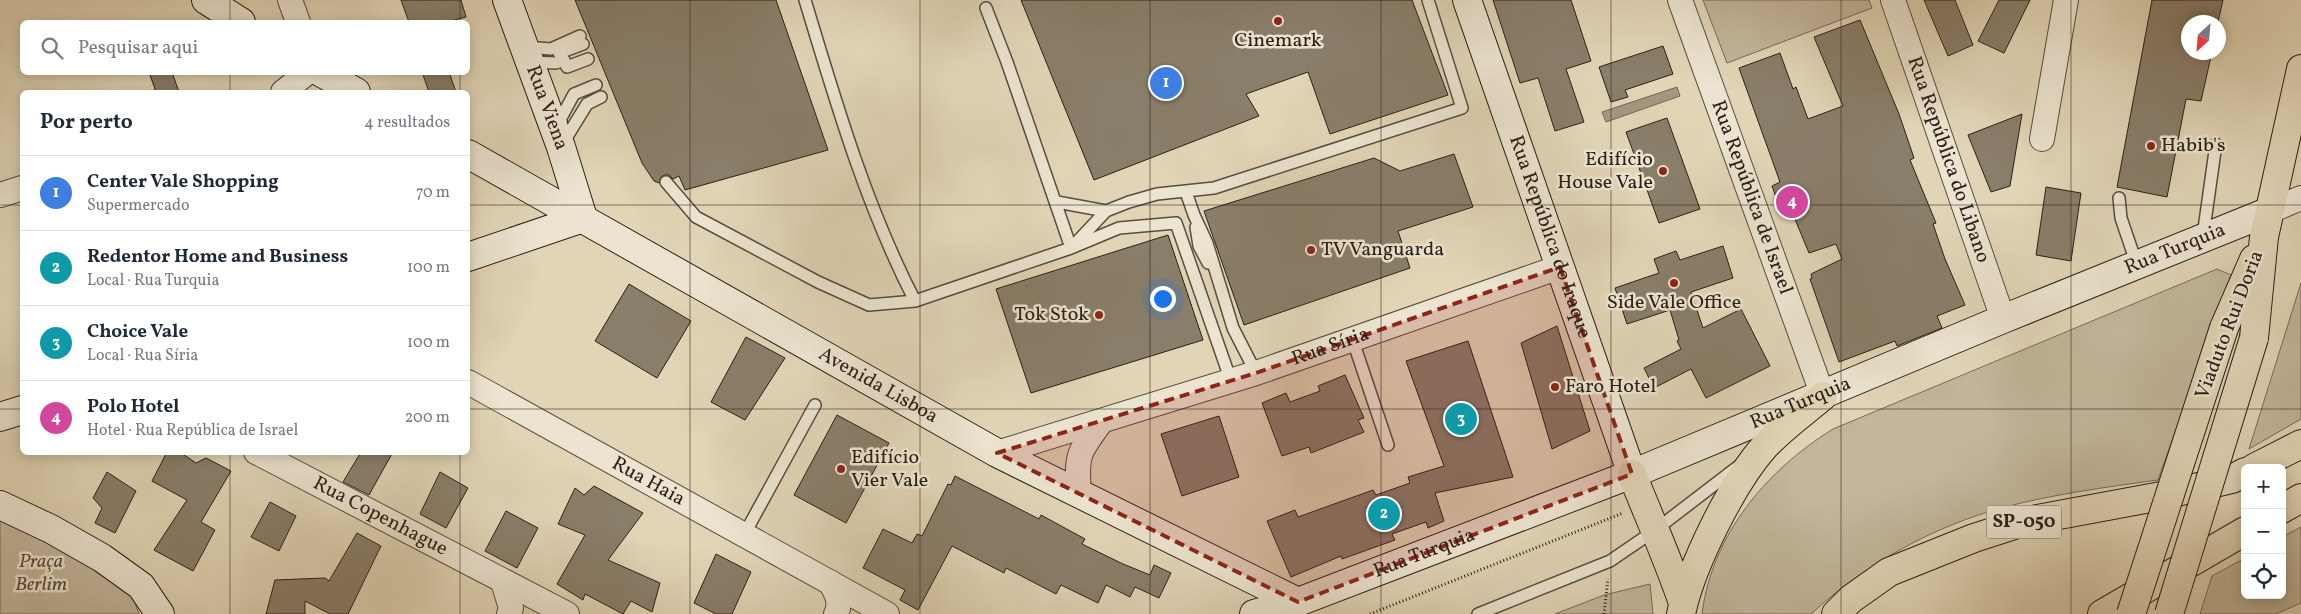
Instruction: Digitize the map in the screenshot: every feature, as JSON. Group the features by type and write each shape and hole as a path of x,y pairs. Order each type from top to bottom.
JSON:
{"main road":[{"path":"206,0 238,20"},
{"name":"Rua Viena","path":"508,0 561,147 583,218"},
{"name":"Rua República do Iraque","path":"1467,0 1632,474"},
{"path":"2267,224 2301,69"},
{"path":"325,75 352,90"},
{"name":"Avenida Lisboa","path":"470,155 997,453 1298,602"},
{"path":"470,256 583,218"},
{"name":"Rua Turquia","path":"1254,614 1298,602 1632,474 1823,396 2003,319 2203,238 2267,224"},
{"name":"Viaduto Rui Doria","path":"2131,614 2224,328 2267,224"},
{"name":"Viaduto Rui Doria","path":"2169,614 2254,338 2267,224"},
{"path":"1682,608 1711,534 1732,491 1765,446 1823,396"},
{"path":"0,417 20,411"},
{"path":"2261,464 2301,444"},
{"name":"SP-050","path":"1836,614 1851,599 1889,572 1974,538 2027,521 2092,510 2241,473"},
{"path":"1632,474 1654,531 1667,554 1682,608"},
{"path":"2286,507 2301,498"},
{"path":"0,506 51,529 102,558 141,586 160,614"},
{"path":"2102,614 2241,533"}],"street":[{"path":"290,0 297,20"},
{"name":"Rua República de Israel","path":"1680,0 1823,396"},
{"name":"Rua República do Libano","path":"1893,0 2003,319"},
{"path":"2042,139 2066,0"},
{"path":"286,90 304,75"},
{"path":"0,195 20,189"},
{"name":"Rua Turquia","path":"2267,224 2301,198"},
{"name":"Rua Síria","path":"997,453 1256,374 1560,267"},
{"name":"Rua Haia","path":"470,383 887,614"},
{"path":"1080,494 1077,463 1082,447 1101,422"},
{"name":"Rua Copenhague","path":"262,455 566,614"},
{"path":"503,582 511,608 509,614"},
{"path":"830,582 838,596 838,610 836,614"}],"lane":[{"path":"805,0 840,117 893,257 915,301"},
{"path":"1071,248 1106,212 1157,194 1214,188 1462,108 1428,0"},
{"path":"986,8 1007,62 1071,248"},
{"path":"527,55 554,56 581,40"},
{"path":"527,55 556,63 564,60 567,67 588,59"},
{"path":"561,147 561,118 574,94 596,85"},
{"path":"561,147 587,104 601,97"},
{"path":"2203,238 2216,144"},
{"path":"666,182 696,217 818,282 869,305 915,301 1071,248 1119,228 1176,223 1231,381"},
{"path":"1186,192 1207,243 1233,328 1256,374"},
{"path":"2119,198 2121,218 2137,264"},
{"path":"1056,202 1106,212"},
{"path":"1353,341 1388,445"},
{"path":"744,535 815,405"},
{"path":"1478,614 1610,561 1654,531 1765,446"}],"path":[{"path":"1370,614 1623,513 1632,474"},
{"path":"1604,614 1610,561"}],"highlighted area":[{"path":"1560,267 1632,474 1298,602 997,453 1256,373"}],"green space":[{"path":"1703,0 1869,0 1872,8 1727,63"},
{"path":"2217,269 2231,275 2158,480 2081,491 2024,502 1978,515 1952,525 1877,563 1811,614 1702,614 1708,585 1717,557 1730,531 1746,507 1765,484 1809,445 1833,429"},
{"path":"2301,283 2301,419 2249,449"},
{"name":"Praça Berlim","path":"0,513 128,584 139,614 0,614"},
{"path":"2301,527 2301,603 2276,614 2200,614 2212,576 2241,560 2241,599 2286,599 2286,535"},
{"path":"1650,584 1653,614 1555,614 1604,595"}],"shaded area":[{"path":"1677,87 1680,96 1606,122 1602,112"}],"building":[{"path":"401,0 461,0 466,17 455,20 408,20"},
{"path":"575,0 776,0 828,150 685,190 679,176 673,179 669,175 664,175 659,183 654,181 642,163"},
{"path":"1021,0 1412,0 1448,95 1330,134 1308,72 1246,94 1259,116 1094,180"},
{"path":"1493,0 1571,0 1591,61 1566,69 1584,122 1555,131 1538,78 1520,83"},
{"path":"1924,0 1955,0 1973,45 1948,56"},
{"path":"1999,0 2030,0 2004,53 1978,41"},
{"path":"2152,0 2223,0 2220,15 2181,15 2181,60 2210,60 2201,101 2186,99 2167,197 2117,187"},
{"path":"1860,20 1899,114 1914,158 1910,160 1936,223 1933,224 1945,259 1965,305 1937,316 1942,328 1897,346 1895,341 1839,362 1810,279 1812,278 1811,274 1842,259 1836,244 1809,253 1787,200 1778,202 1772,186 1780,182 1739,68 1780,53 1793,89 1796,87 1808,119 1843,106 1814,37"},
{"path":"1663,46 1673,74 1625,90 1628,97 1611,102 1599,67"},
{"path":"150,75 173,75 178,90 155,90"},
{"path":"423,75 450,75 455,90 428,90"},
{"path":"2022,114 2010,186 1991,192 1968,135"},
{"name":"Edifício House Vale","path":"1667,118 1700,209 1659,223 1626,132"},
{"name":"TV Vanguarda","path":"1454,154 1473,207 1398,231 1410,268 1244,325 1204,211 1374,158 1400,171"},
{"path":"2046,187 2081,193 2071,261 2036,255"},
{"name":"Tok Stok","path":"1168,235 1203,340 1031,393 996,289"},
{"path":"1723,246 1733,278 1691,292 1703,328 1741,309 1770,366 1706,398 1691,369 1654,388 1644,368 1681,349 1677,341 1679,340 1670,310 1627,324 1615,288 1659,273 1654,259 1676,251 1680,260"},
{"path":"629,284 691,321 657,378 595,341"},
{"name":"Faro Hotel","path":"1557,326 1590,431 1552,449 1521,343"},
{"path":"746,337 785,358 745,420 711,402"},
{"path":"1468,341 1513,477 1435,493 1444,521 1428,528 1426,522 1392,534 1395,540 1342,559 1341,556 1291,577 1267,521 1295,510 1298,517 1373,490 1376,495 1410,483 1408,477 1444,466 1406,361"},
{"path":"1345,375 1364,418 1358,420 1364,432 1311,453 1309,447 1282,456 1262,403 1286,393 1290,402 1320,391 1318,386"},
{"name":"Edifício Vier Vale","path":"837,415 889,443 846,523 794,495"},
{"path":"1219,416 1239,477 1182,496 1161,434"},
{"path":"165,455 184,455 196,463 206,458 231,471 201,522 215,530 193,571 154,550 187,500 152,481"},
{"path":"359,455 391,455 369,495 343,482"},
{"path":"107,472 136,491 115,533 95,523 102,508 93,498"},
{"path":"440,472 468,488 446,528 420,514"},
{"path":"955,476 1039,519 1041,515 1085,539 1082,544 1123,564 1150,575 1154,565 1171,573 1159,598 1135,587 1130,597 1106,585 1098,603 1061,585 1056,594 1006,568 1004,573 952,546 918,610 900,600 905,590 863,568 883,529 912,543 917,534 922,536 948,484 951,485"},
{"path":"594,486 643,513 608,560 660,583 652,612 631,601 623,614 585,594 583,600 557,584 585,535 558,524 575,488 584,495"},
{"path":"270,502 296,516 279,551 251,537"},
{"path":"506,511 538,528 517,568 485,551"},
{"path":"357,533 381,546 348,614 330,614 305,601 305,614 266,614 275,580 325,578 329,581"},
{"path":"716,554 751,572 732,614 716,614 694,603"}],"place":[{"name":"Cinemark","path":"1278,21"},
{"name":"Center Vale Shopping","path":"1166,83"},
{"name":"Habib's","path":"2151,146"},
{"name":"Edifício House Vale","path":"1663,171"},
{"name":"Polo Hotel","path":"1792,202"},
{"name":"TV Vanguarda","path":"1311,250"},
{"name":"Side Vale Office","path":"1674,283"},
{"name":"Tok Stok","path":"1099,315"},
{"name":"Faro Hotel","path":"1555,387"},
{"name":"Choice Vale","path":"1461,419"},
{"name":"Edifício Vier Vale","path":"841,469"},
{"name":"Redentor Home and Business","path":"1384,514"}]}
